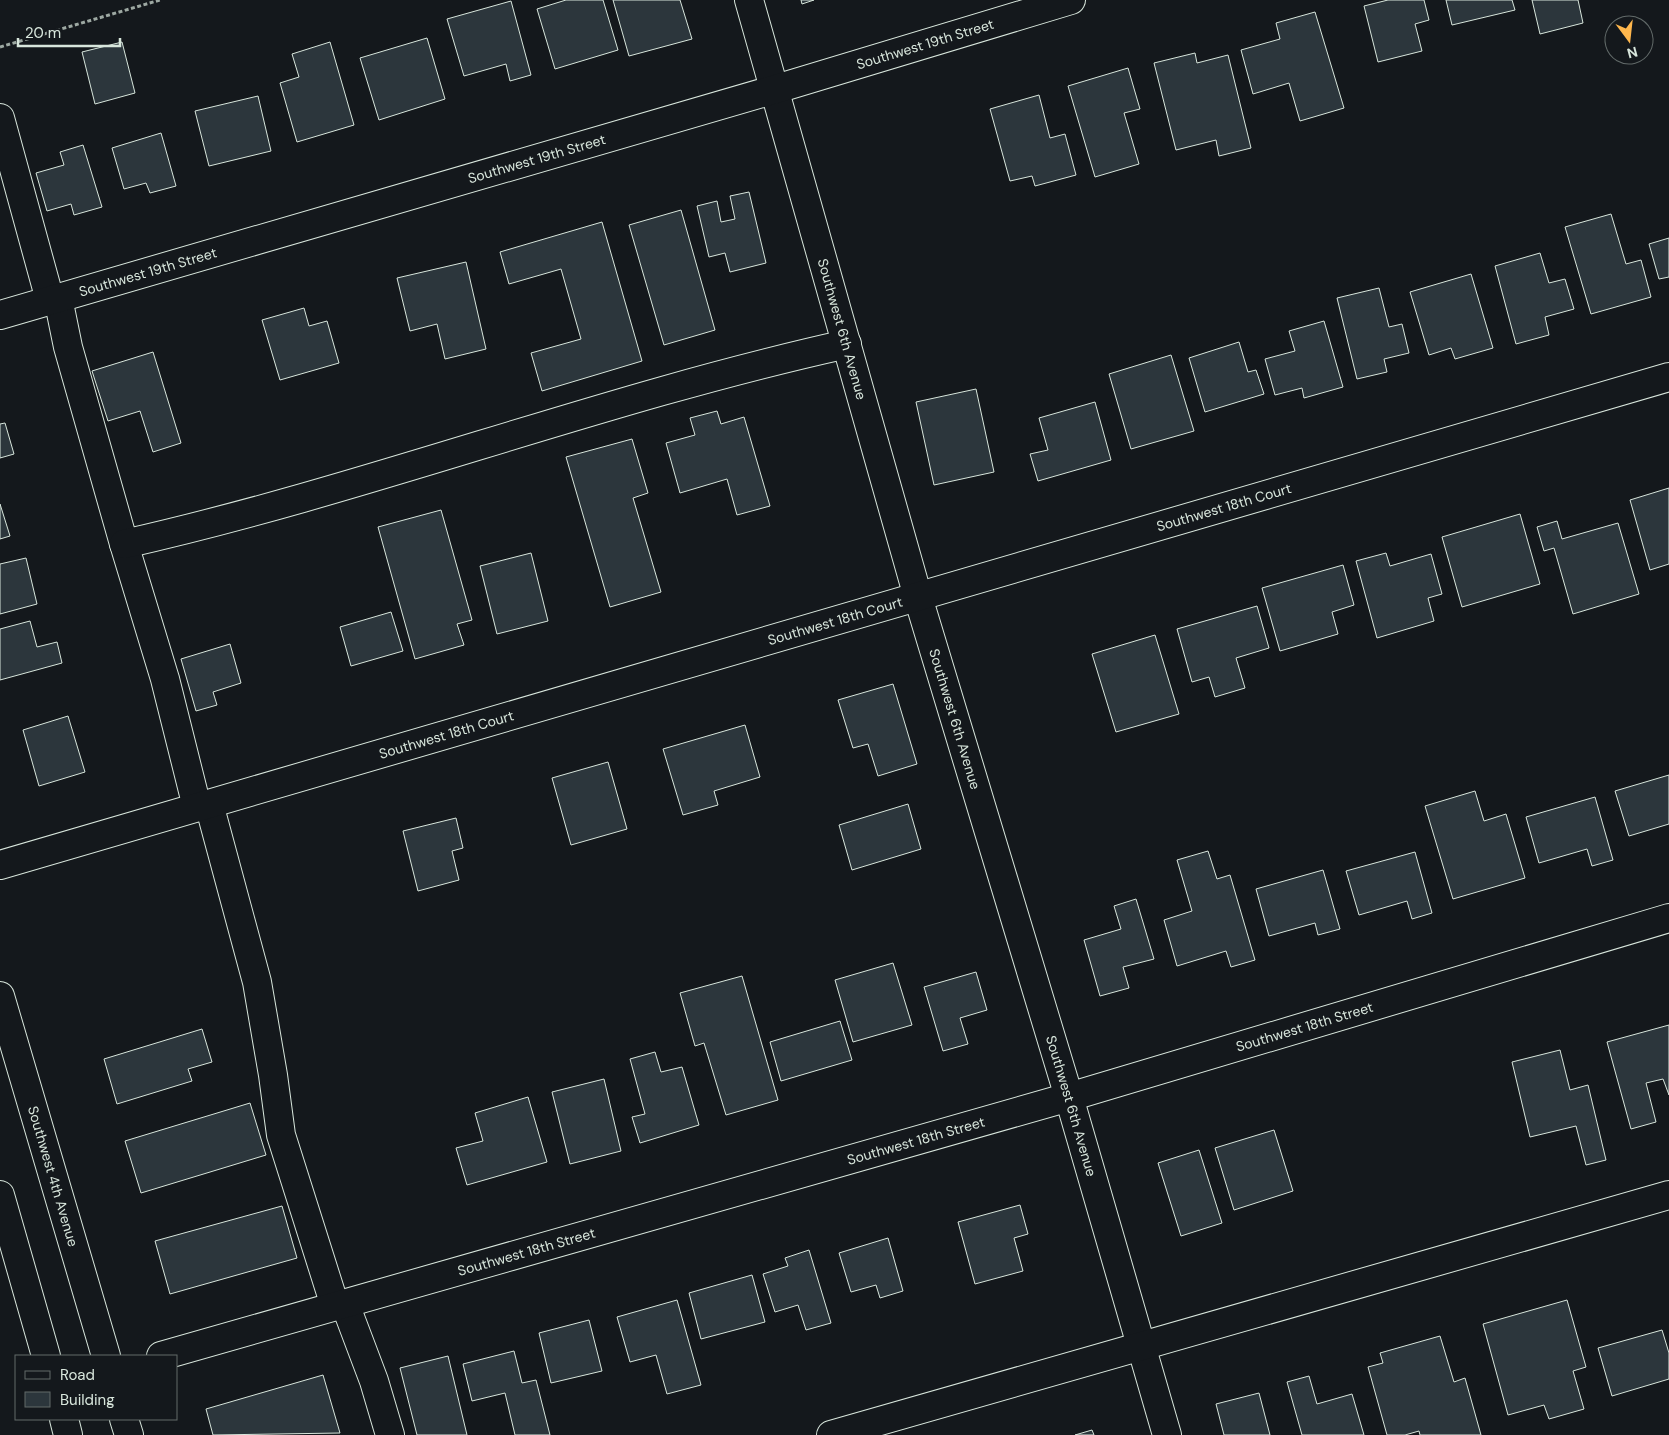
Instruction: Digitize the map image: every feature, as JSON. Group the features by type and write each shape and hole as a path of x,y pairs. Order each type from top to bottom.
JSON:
{"street":[{"name":"Southwest 6th Avenue","path":"749,0 776,89 918,596 1070,1097 1167,1435"},
{"name":"Southwest 19th Street","path":"0,315 776,89 1071,0"},
{"path":"0,118 124,544 257,982 281,1135 340,1305 374,1381 390,1435"},
{"path":"124,544 288,503 729,372 847,344"},
{"name":"Southwest 18th Court","path":"0,865 1669,377"},
{"name":"Southwest 18th Street","path":"165,1355 1070,1097 1669,918"},
{"name":"Southwest 4th Avenue","path":"0,996 106,1355"},
{"path":"0,1195 46,1355"},
{"path":"830,1435 1669,1195"},
{"path":"64,1420 68,1435"},
{"path":"124,1420 129,1435"}],"path":[{"path":"0,47 160,0"}],"building":[{"path":"566,0 603,0 618,50 555,69 537,9"},
{"path":"613,0 680,0 692,39 629,56"},
{"path":"801,0 814,0 802,4"},
{"path":"1388,0 1424,0 1429,20 1415,24 1422,51 1378,62 1364,6"},
{"path":"1446,0 1512,0 1515,10 1452,25"},
{"path":"1532,0 1578,0 1583,23 1540,34"},
{"path":"511,1 531,75 510,81 506,64 464,76 447,19"},
{"path":"1315,12 1344,108 1300,121 1289,83 1253,94 1241,50 1280,39 1276,23"},
{"path":"427,38 445,99 379,120 360,58"},
{"path":"122,42 135,93 95,104 82,52"},
{"path":"330,42 354,125 297,142 280,83 299,77 292,54"},
{"path":"1195,53 1197,63 1228,55 1251,148 1219,156 1216,140 1176,150 1154,63"},
{"path":"1128,68 1140,109 1124,113 1139,164 1095,177 1068,86"},
{"path":"1039,95 1050,138 1065,134 1076,175 1035,186 1032,176 1010,181 990,109"},
{"path":"258,96 271,151 209,166 195,111"},
{"path":"161,133 176,186 150,193 146,183 124,189 112,148"},
{"path":"83,145 102,207 74,215 71,204 47,211 36,173 64,165 60,152"},
{"path":"749,192 766,263 730,272 725,253 709,257 697,206 717,201 721,222 735,219 730,196"},
{"path":"681,210 715,330 664,345 629,225"},
{"path":"1611,214 1626,264 1641,260 1651,297 1591,314 1565,227"},
{"path":"602,222 642,361 542,391 531,353 581,339 561,269 509,284 500,252"},
{"path":"1669,238 1669,277 1659,279 1649,244"},
{"path":"1540,253 1549,283 1565,279 1574,309 1545,317 1549,335 1516,344 1495,266"},
{"path":"466,262 486,349 445,359 437,324 410,331 397,278"},
{"path":"1471,274 1493,348 1455,359 1451,348 1429,355 1410,292"},
{"path":"1379,288 1389,327 1402,324 1409,353 1384,359 1387,372 1357,379 1337,298"},
{"path":"304,308 309,326 327,321 339,363 280,380 262,320"},
{"path":"1324,321 1343,387 1304,398 1302,388 1275,395 1265,359 1295,351 1289,331"},
{"path":"1239,342 1248,372 1256,370 1264,394 1205,412 1189,358"},
{"path":"153,352 181,443 153,452 140,411 108,421 92,371"},
{"path":"1171,355 1194,431 1131,449 1109,374"},
{"path":"976,389 994,472 934,485 916,402"},
{"path":"1095,402 1111,460 1038,481 1030,454 1048,450 1039,418"},
{"path":"717,411 721,424 744,417 770,506 737,515 727,479 680,493 666,443 695,435 690,418"},
{"path":"5,423 14,454 0,458 0,424"},
{"path":"632,439 648,493 633,498 661,592 610,607 566,457"},
{"path":"1669,488 1669,564 1650,570 1630,500"},
{"path":"0,504 10,536 0,539"},
{"path":"441,510 472,620 457,624 464,645 415,659 378,527"},
{"path":"1520,514 1540,584 1462,607 1442,537"},
{"path":"1557,521 1562,539 1618,523 1639,594 1573,614 1554,548 1544,551 1537,527"},
{"path":"531,553 548,621 497,634 480,566"},
{"path":"1386,553 1390,566 1431,554 1442,594 1428,598 1434,621 1377,638 1356,561"},
{"path":"26,558 37,604 0,614 0,564"},
{"path":"1343,565 1354,605 1332,612 1338,634 1280,651 1262,588"},
{"path":"1257,606 1269,648 1236,658 1245,688 1215,697 1209,677 1192,682 1177,629"},
{"path":"391,612 403,651 351,666 340,627"},
{"path":"30,621 37,647 57,642 62,663 0,680 0,629"},
{"path":"1155,635 1179,714 1116,732 1092,654"},
{"path":"230,644 241,683 213,692 217,705 196,711 181,659"},
{"path":"893,684 917,764 878,776 868,744 853,748 838,700"},
{"path":"68,716 85,772 39,786 23,730"},
{"path":"745,725 760,777 714,791 718,805 683,815 663,749"},
{"path":"608,762 627,829 571,845 552,778"},
{"path":"1669,775 1669,824 1629,836 1615,791"},
{"path":"1475,791 1484,821 1506,814 1525,878 1453,899 1425,806"},
{"path":"1595,797 1613,860 1592,866 1587,849 1539,863 1526,817"},
{"path":"908,804 921,849 852,870 839,825"},
{"path":"456,818 463,848 452,851 459,880 418,891 403,831"},
{"path":"1208,851 1217,879 1230,875 1255,960 1231,967 1226,951 1177,966 1164,920 1192,911 1177,860"},
{"path":"1415,852 1432,913 1412,919 1407,901 1359,915 1346,871"},
{"path":"1323,870 1340,929 1318,935 1315,923 1269,936 1256,889"},
{"path":"1136,899 1154,959 1123,967 1129,988 1100,996 1084,940 1121,929 1114,906"},
{"path":"893,963 912,1025 853,1042 835,980"},
{"path":"976,972 987,1010 960,1018 968,1044 943,1051 924,987"},
{"path":"742,976 778,1100 726,1115 704,1043 695,1046 680,993"},
{"path":"840,1021 852,1060 781,1081 770,1042"},
{"path":"1669,1025 1669,1095 1663,1079 1646,1083 1656,1122 1631,1129 1607,1042"},
{"path":"202,1029 212,1062 188,1069 192,1081 117,1104 104,1059"},
{"path":"1560,1050 1570,1090 1588,1085 1606,1160 1586,1165 1576,1126 1530,1137 1512,1062"},
{"path":"655,1052 661,1072 682,1067 699,1125 640,1143 632,1117 645,1114 630,1059"},
{"path":"604,1079 621,1151 570,1164 552,1092"},
{"path":"528,1097 547,1162 467,1185 456,1148 483,1141 475,1113"},
{"path":"250,1103 266,1155 141,1193 125,1141"},
{"path":"1274,1130 1293,1191 1234,1210 1215,1148"},
{"path":"1199,1150 1222,1223 1181,1236 1158,1163"},
{"path":"1020,1205 1028,1234 1014,1238 1023,1271 975,1284 958,1222"},
{"path":"282,1206 297,1258 170,1294 155,1241"},
{"path":"888,1238 903,1291 880,1298 876,1285 851,1292 839,1253"},
{"path":"809,1250 831,1323 806,1330 798,1305 775,1312 763,1274 788,1266 785,1258"},
{"path":"752,1275 765,1322 701,1339 689,1293"},
{"path":"677,1300 701,1385 667,1394 656,1355 630,1362 617,1317"},
{"path":"1567,1300 1586,1367 1573,1371 1584,1409 1549,1419 1544,1405 1508,1415 1483,1324"},
{"path":"589,1320 602,1371 551,1383 539,1333"},
{"path":"1662,1330 1669,1353 1669,1379 1612,1396 1598,1348"},
{"path":"1440,1336 1454,1382 1465,1378 1481,1435 1420,1435 1419,1431 1405,1435 1387,1435 1368,1367 1383,1363 1380,1353"},
{"path":"514,1351 522,1383 536,1380 550,1435 515,1435 505,1393 472,1401 463,1364"},
{"path":"448,1356 467,1435 417,1435 400,1368"},
{"path":"323,1375 340,1433 213,1435 206,1409"},
{"path":"1309,1376 1317,1404 1352,1394 1364,1435 1302,1435 1287,1382"},
{"path":"1259,1393 1270,1435 1224,1435 1216,1404"},
{"path":"1092,1430 1094,1435 1075,1435"}]}
